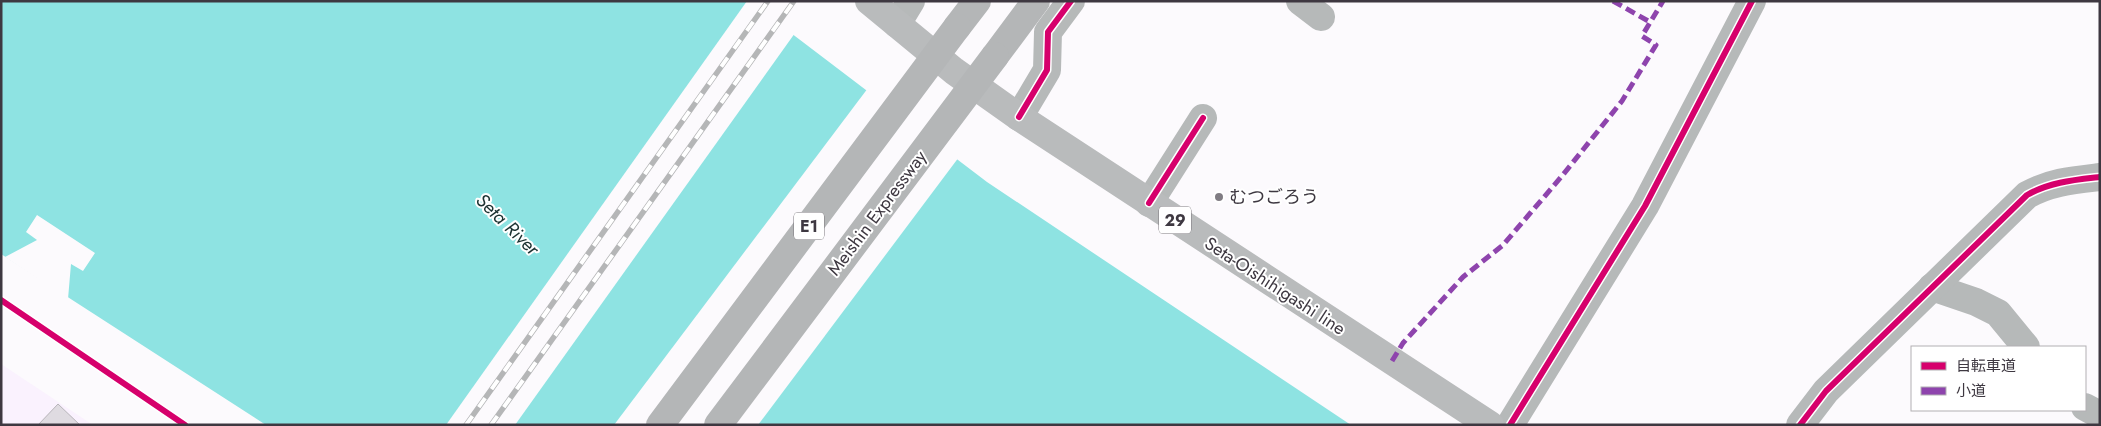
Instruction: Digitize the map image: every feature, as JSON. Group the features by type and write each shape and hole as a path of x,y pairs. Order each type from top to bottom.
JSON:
{"highway":[{"name":"E1","path":"660,425 977,1"},
{"name":"Meishin Expressway","path":"718,425 1036,1"}],"main road":[{"name":"Seta-Oishihigashi line","path":"869,1 954,71 1018,117 1490,425"}],"street":[{"path":"897,24 911,1"},
{"path":"1018,117 1047,70 1048,32 1071,1"},
{"path":"1300,1 1321,17"},
{"path":"1510,425 1646,206 1752,1"},
{"path":"1149,204 1203,118"},
{"path":"1800,425 1826,391 2027,195 2041,187 2057,182 2100,177"},
{"path":"1932,287 1976,302 1998,314 2025,346"},
{"path":"2086,407 2100,414"}],"shaded area":[{"path":"1,364 93,425 1,425"}],"water":[{"name":"Seta River","path":"1,1 749,1 987,182 1351,425 266,425 1,254"}],"pier":[{"path":"747,1 753,1 795,33 515,425 446,425"},
{"path":"868,88 959,157 758,425 614,425"},
{"path":"37,215 95,253 83,271 71,264 68,299 5,257 37,240 26,232"}],"building":[{"path":"58,404 80,425 38,425"}],"railway":[{"path":"466,425 768,1"},
{"path":"491,425 794,1"}],"marked path":[{"path":"1613,1 1650,22"},
{"path":"1392,361 1403,343 1463,277 1503,245 1562,176 1622,101 1656,45 1642,36 1663,1"}],"cycle path":[{"path":"1019,117 1047,70 1048,32 1071,1"},
{"path":"1510,425 1645,206 1752,1"},
{"path":"1149,203 1203,118"},
{"path":"1800,425 1826,391 2027,195 2053,184 2100,177"},
{"path":"1,300 185,425"}],"place":[{"name":"むつごろう","path":"1219,197"}]}
